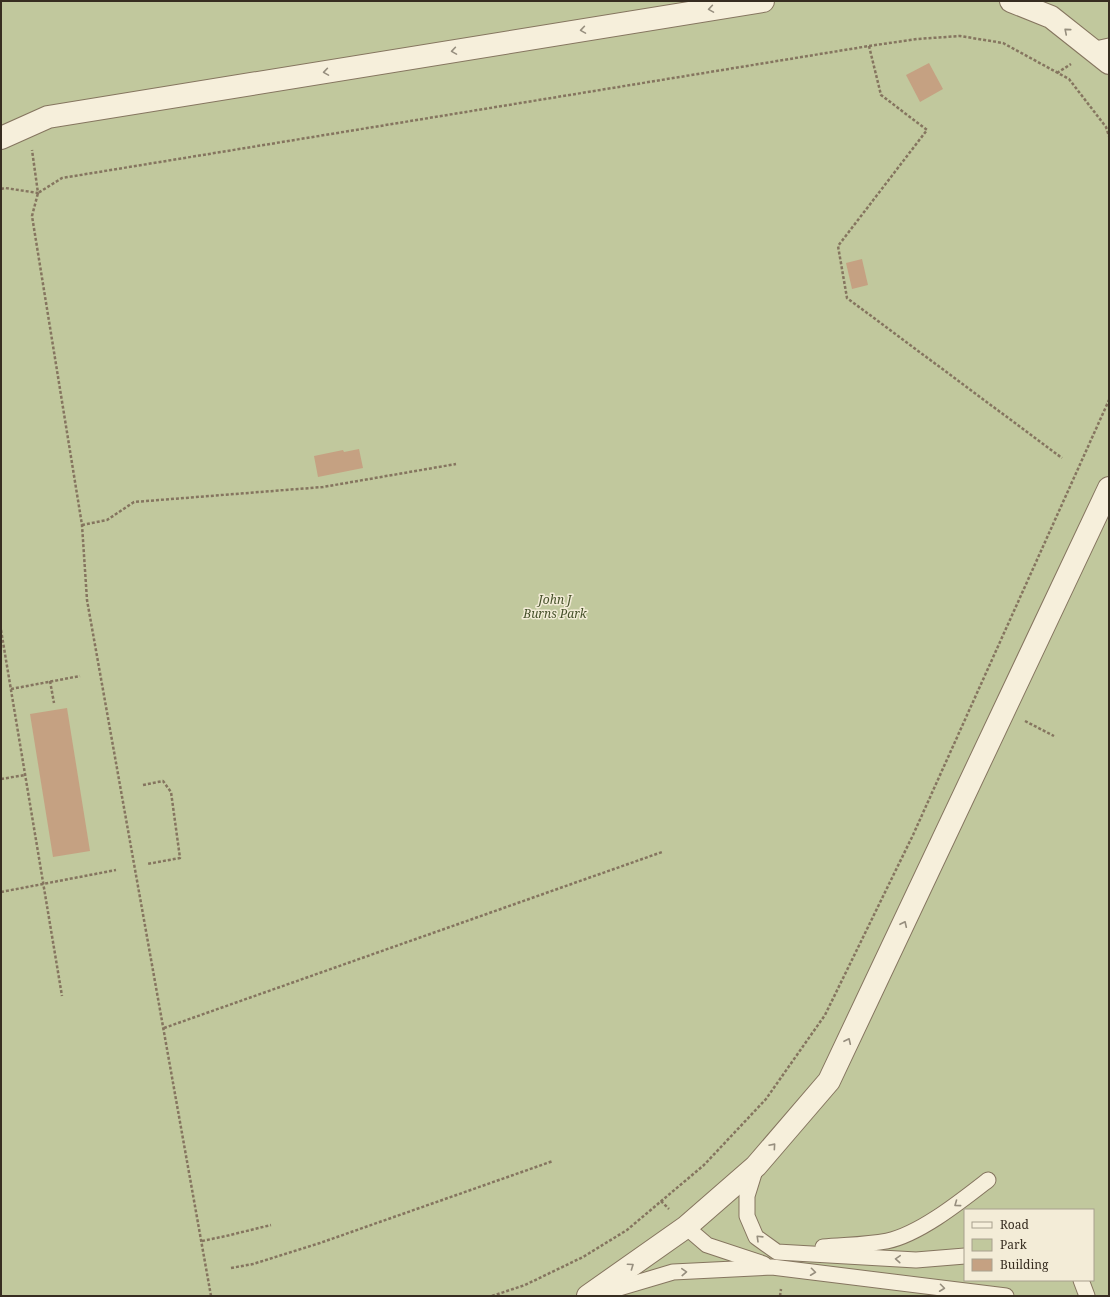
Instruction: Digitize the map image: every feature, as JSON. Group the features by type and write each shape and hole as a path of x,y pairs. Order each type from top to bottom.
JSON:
{"street":[{"path":"1,138 48,117 763,1"},
{"path":"1011,1 1051,17 1100,48 1109,63"},
{"path":"588,1296 686,1227 756,1166 829,1081 1109,488"}],"lane":[{"path":"756,1166 747,1196 747,1216 756,1237 777,1252 916,1260 964,1256"},
{"path":"777,1252 888,1241 914,1231 955,1206 988,1180"},
{"path":"686,1227 707,1245 772,1267"},
{"path":"592,1296 673,1272 772,1267 1006,1296"},
{"path":"1081,1281 1087,1296"}],"path":[{"path":"1,189 38,192 62,178 869,46 917,39 960,36 1003,43 1068,79 1106,128 1109,136"},
{"path":"869,46 881,95 927,130 838,246 847,298 1062,458"},
{"path":"30,125 38,192 32,216 82,525 87,600 212,1296"},
{"path":"492,1296 525,1285 583,1257 627,1230 704,1164 766,1099 824,1015 913,835 1109,400"},
{"path":"82,525 107,520 134,502 323,487 456,464"},
{"path":"1,630 62,996"},
{"path":"11,689 80,676"},
{"path":"50,681 54,703"},
{"path":"1024,721 1054,736"},
{"path":"1,779 25,775"},
{"path":"143,784 163,781 171,792 180,858 147,864"},
{"path":"164,1028 662,852"},
{"path":"1,892 44,885 116,870"},
{"path":"231,1268 253,1264 320,1243 553,1161"},
{"path":"202,1241 271,1225"}],"green space":[{"name":"John J Burns Park","path":"1,1 1109,1 1109,1296 1,1296"}],"building":[{"path":"929,63 943,89 920,102 906,75"},
{"path":"862,259 868,285 852,289 846,263"},
{"path":"359,449 363,468 318,477 314,456 343,450 344,452"},
{"path":"67,708 90,851 53,857 30,714"}]}
